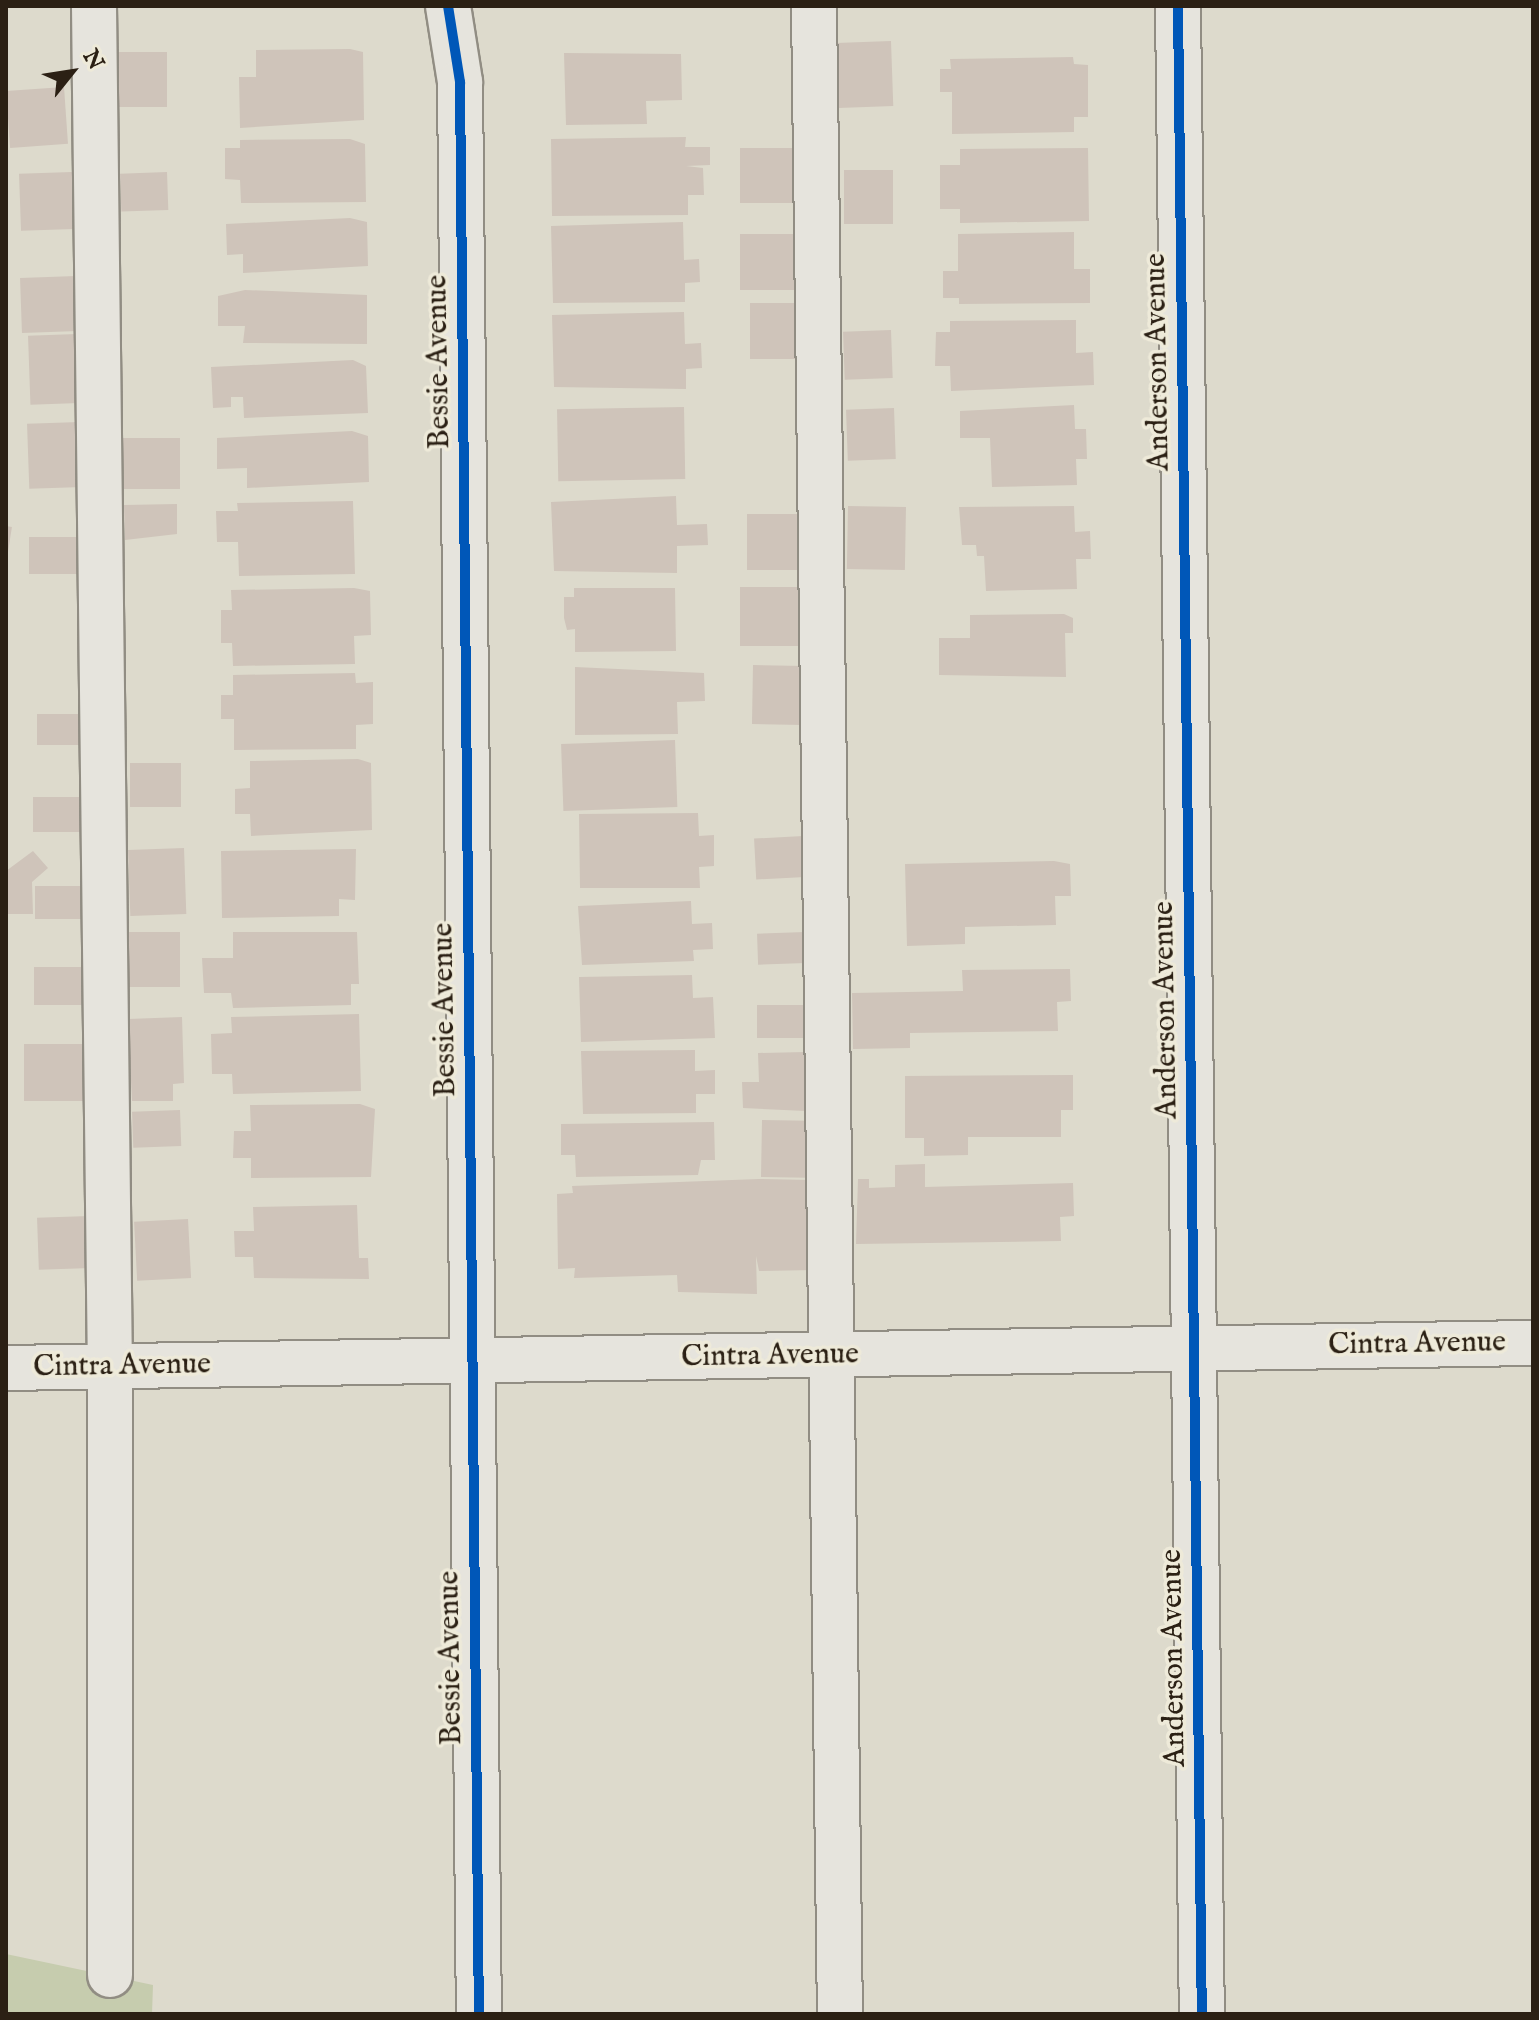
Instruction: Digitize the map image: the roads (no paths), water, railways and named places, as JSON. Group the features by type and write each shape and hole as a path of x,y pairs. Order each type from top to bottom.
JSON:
{"street":[{"path":"94,6 110,1367 110,1975"},
{"name":"Bessie Avenue","path":"448,6 460,82 479,2014"},
{"path":"814,6 828,1355 840,2014"},
{"name":"Anderson Avenue","path":"1178,6 1202,2014"},
{"name":"Cintra Avenue","path":"6,1368 1533,1343"}]}
